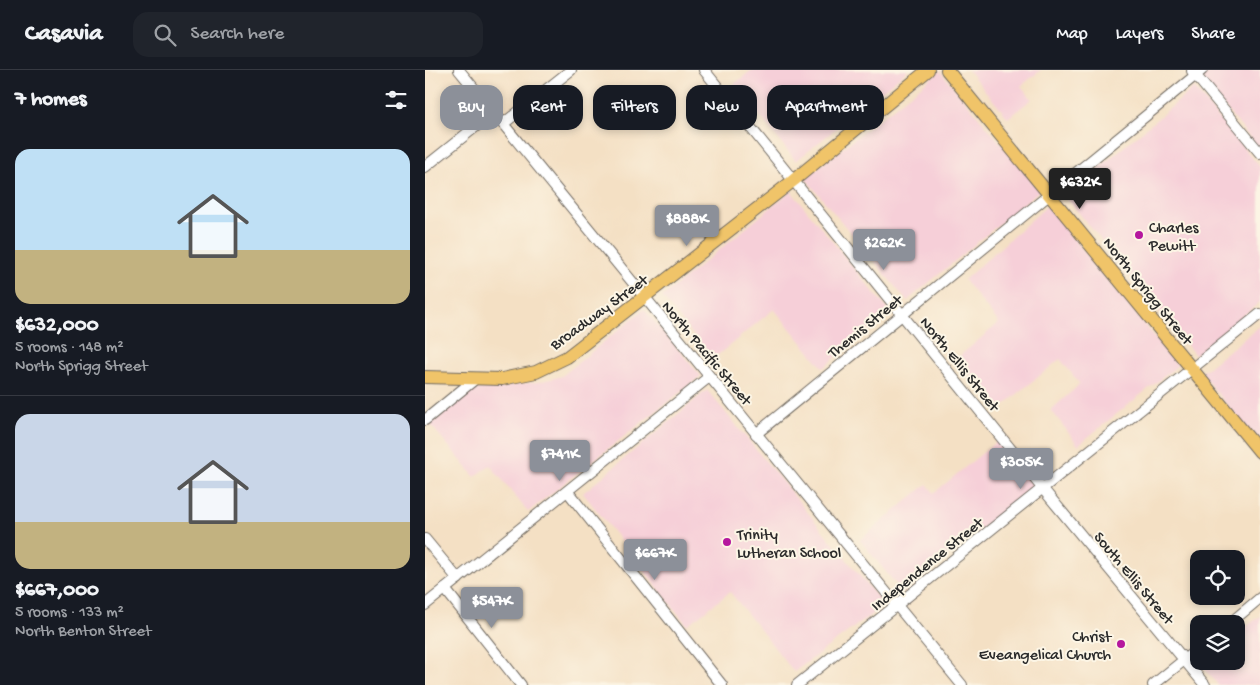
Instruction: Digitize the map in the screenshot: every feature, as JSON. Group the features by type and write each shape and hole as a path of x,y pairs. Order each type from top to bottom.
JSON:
{"main road":[{"name":"Broadway Street","path":"425,378 502,379 536,372 567,357 794,180 928,70"},
{"name":"North Sprigg Street","path":"947,70 1260,452"}],"street":[{"name":"North Pacific Street","path":"459,70 471,85"},
{"path":"503,124 571,70"},
{"name":"North Ellis Street","path":"704,70 1043,489"},
{"path":"1196,72 1260,153"},
{"name":"Themis Street","path":"756,434 902,313 1050,195 1196,72"},
{"name":"North Pacific Street","path":"503,124 962,685"},
{"path":"425,166 470,130"},
{"name":"Independence Street","path":"797,685 1260,314"},
{"path":"425,605 709,377"},
{"path":"425,420 474,380"},
{"name":"South Ellis Street","path":"1043,489 1205,685"},
{"path":"568,492 722,685"},
{"path":"425,539 458,578"},
{"path":"445,589 521,685"},
{"path":"1240,615 1260,598"},
{"path":"1153,685 1190,655"}],"shaded area":[{"path":"752,70 908,70 884,90 884,85 767,85 767,125 757,113 757,85 734,84"},
{"path":"968,70 1041,70 1021,86 1032,99 1008,118"},
{"path":"1205,70 1260,70 1260,150 1198,75"},
{"path":"940,71 1040,190 907,301 805,178 866,130 884,130 884,115"},
{"path":"1194,88 1260,167 1260,302 1195,355 1065,196"},
{"path":"771,130 834,130 796,161"},
{"path":"791,191 890,312 823,368 774,309 713,359 662,297"},
{"path":"1047,206 1178,365 1078,445 1051,410 1080,384 1060,359 998,410 957,358 999,323 964,280"},
{"path":"644,309 701,376 528,512 490,465 475,477 430,424 473,389 539,382 562,376"},
{"path":"1260,326 1260,446 1201,373"},
{"name":"Trinity Lutheran School","path":"707,390 884,605 794,672 730,592 687,625 583,493"},
{"path":"997,441 1034,486 903,593 860,540 927,484 934,493"},
{"path":"1260,616 1260,685 1218,685 1206,670 1245,670 1245,628"}],"place":[{"name":"Charles Pewitt","path":"1139,235"},
{"name":"Trinity Lutheran School","path":"727,542"},
{"name":"Christ Eveangelical Church","path":"1121,644"}]}
